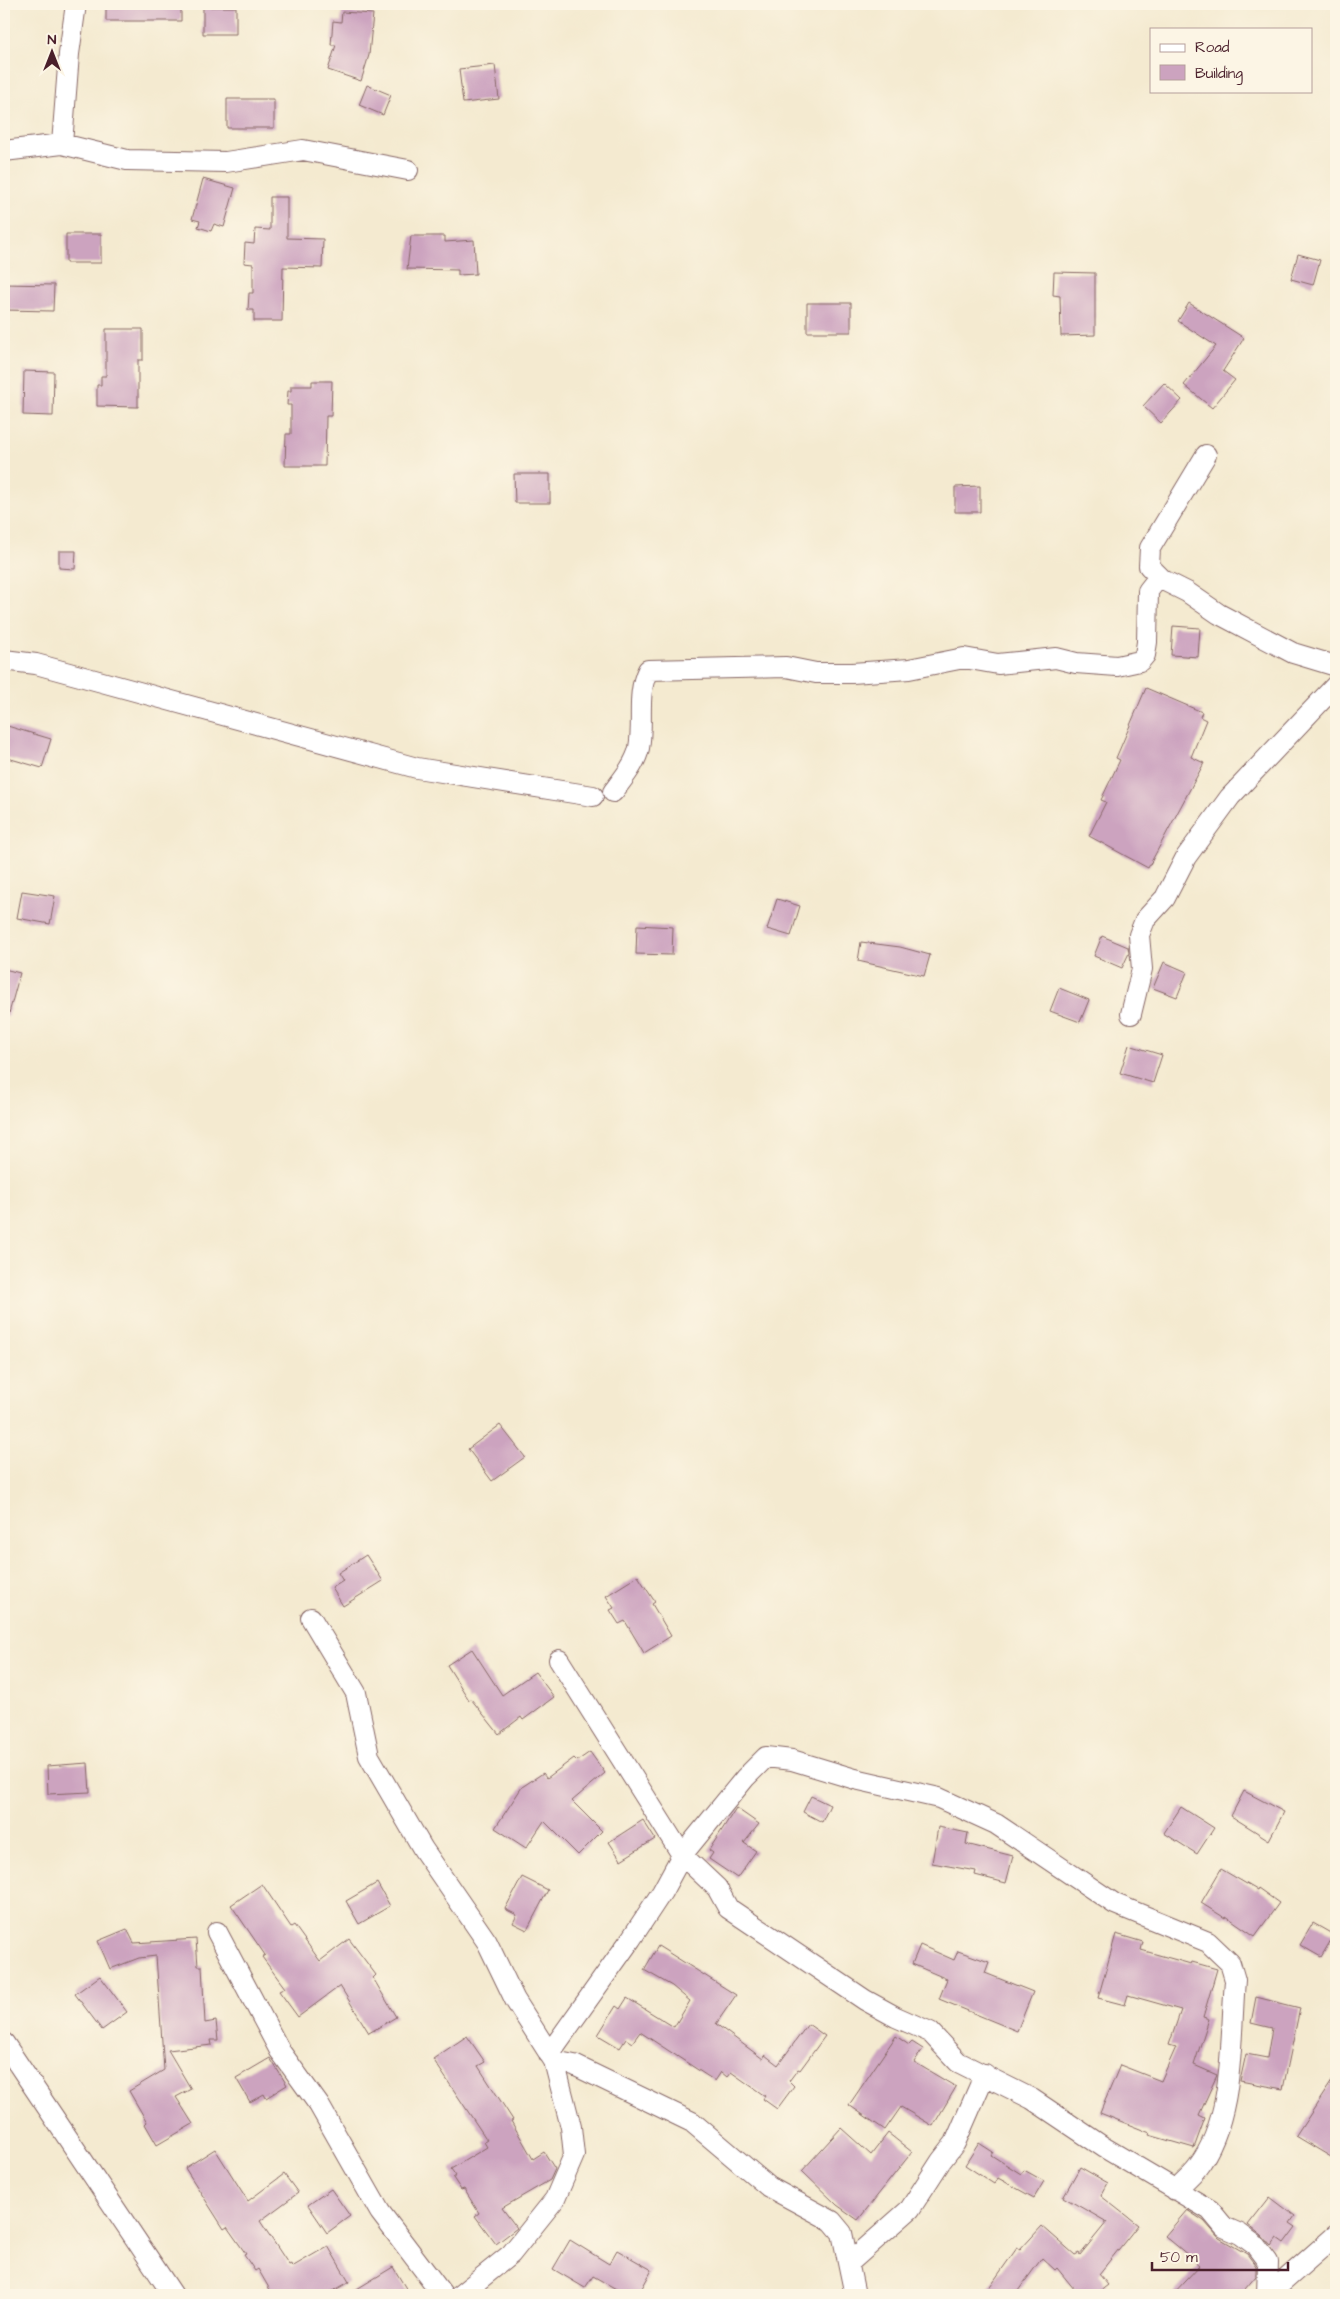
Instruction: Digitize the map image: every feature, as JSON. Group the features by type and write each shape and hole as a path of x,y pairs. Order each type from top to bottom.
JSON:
{"street":[{"path":"62,144 69,54 76,4"},
{"path":"4,151 62,144 128,160 226,162 304,150 408,170"},
{"path":"1206,455 1150,548 1149,566 1163,580 1187,592 1219,614 1293,653 1336,666"},
{"path":"614,792 639,750 641,684 648,670 786,667 816,673 852,673 909,669 964,658 998,664 1056,658 1076,663 1118,666 1140,661 1145,655 1148,642 1148,591 1155,582 1163,580"},
{"path":"4,660 36,664 417,768 593,796"},
{"path":"1131,1014 1142,970 1139,935 1145,920 1165,898 1186,857 1230,797 1336,685"},
{"path":"311,1618 356,1693 368,1756 422,1849 487,1942 515,2000 552,2057 571,2126 574,2155 555,2199 532,2231 511,2254 460,2295"},
{"path":"559,1660 682,1855 717,1888 728,1908 865,2000 896,2017 930,2032 958,2062 1032,2099 1097,2143 1210,2210 1224,2227 1240,2234 1255,2245 1268,2262 1267,2295"},
{"path":"552,2057 662,1892 682,1855 744,1778 766,1757 792,1760 855,1779 939,1798 996,1824 1115,1904 1208,1942 1230,1963 1235,1980 1222,2115 1214,2140 1197,2169 1175,2190"},
{"path":"217,1932 280,2051 319,2106 380,2212 443,2295"},
{"path":"4,2043 173,2295"},
{"path":"552,2057 574,2065 692,2122 769,2187 832,2221 842,2233 855,2295"},
{"path":"849,2264 910,2209 955,2143 985,2074"},
{"path":"1267,2295 1336,2235"}],"building":[{"path":"106,4 181,4 181,21 106,21"},
{"path":"203,7 236,7 236,34 203,34"},
{"path":"342,12 373,14 369,55 361,81 328,70 336,45 331,45 333,21 341,22"},
{"path":"495,65 499,99 463,103 459,69"},
{"path":"367,85 391,95 383,115 359,105"},
{"path":"227,99 274,99 274,128 227,128"},
{"path":"203,179 235,188 224,227 214,224 211,231 198,227 200,221 192,219"},
{"path":"270,197 287,197 287,238 323,239 322,268 283,267 282,321 254,321 254,310 248,310 249,293 253,293 253,264 244,263 245,243 254,244 255,229 270,230"},
{"path":"66,234 101,234 101,263 66,263"},
{"path":"411,236 445,236 445,242 474,240 476,274 458,275 458,270 407,269"},
{"path":"1298,254 1320,260 1313,285 1291,279"},
{"path":"1054,272 1095,273 1095,335 1061,336 1060,296 1053,295"},
{"path":"4,284 54,285 53,311 4,310"},
{"path":"807,303 851,303 851,332 807,332"},
{"path":"1189,303 1244,338 1223,371 1235,380 1212,408 1184,385 1216,346 1178,321"},
{"path":"106,329 143,329 143,360 138,360 138,407 97,406 97,385 101,385 101,376 106,376"},
{"path":"24,371 54,372 53,416 23,415"},
{"path":"312,381 332,381 331,416 326,416 325,466 285,466 286,434 291,434 291,405 287,405 288,391 291,391 291,386 312,386"},
{"path":"1164,383 1182,400 1161,423 1143,406"},
{"path":"514,474 550,474 550,503 515,503"},
{"path":"980,486 980,512 955,512 955,487"},
{"path":"59,551 76,551 75,569 59,568"},
{"path":"1173,626 1200,628 1198,657 1171,655"},
{"path":"1146,688 1202,712 1200,717 1206,720 1191,757 1204,763 1148,868 1089,836 1106,802 1101,800 1120,760 1116,758"},
{"path":"4,725 51,739 42,768 4,757"},
{"path":"22,891 55,896 50,924 17,918"},
{"path":"777,899 800,906 791,936 767,929"},
{"path":"637,925 673,927 672,955 636,954"},
{"path":"1102,936 1128,947 1129,953 1122,968 1094,956"},
{"path":"861,942 900,947 930,955 924,976 858,961"},
{"path":"1164,962 1187,972 1177,997 1153,988"},
{"path":"4,969 20,973 8,1017 4,1016"},
{"path":"1059,988 1089,1000 1080,1022 1050,1011"},
{"path":"1129,1045 1162,1055 1153,1083 1120,1073"},
{"path":"500,1425 525,1457 492,1481 468,1449"},
{"path":"366,1555 383,1581 343,1606 332,1588 343,1581 338,1573"},
{"path":"638,1576 655,1602 652,1604 671,1636 644,1653 625,1621 619,1624 610,1610 614,1608 606,1596"},
{"path":"472,1649 502,1695 535,1672 554,1697 523,1720 521,1717 499,1734 471,1699 469,1700 447,1665"},
{"path":"590,1752 605,1773 572,1801 602,1831 578,1855 544,1821 526,1848 495,1828 522,1787 543,1773 547,1778 574,1758 577,1761"},
{"path":"88,1763 90,1792 48,1794 47,1766"},
{"path":"1244,1791 1284,1812 1269,1840 1231,1816"},
{"path":"811,1796 830,1805 822,1822 803,1812"},
{"path":"1181,1807 1214,1828 1197,1854 1164,1833"},
{"path":"736,1808 759,1824 744,1843 756,1851 737,1878 709,1859 713,1853 709,1850"},
{"path":"643,1820 655,1839 621,1860 609,1842"},
{"path":"938,1827 968,1833 966,1844 1013,1856 1006,1883 975,1875 976,1871 932,1863"},
{"path":"1221,1869 1257,1890 1258,1888 1279,1903 1255,1936 1226,1916 1225,1918 1201,1903"},
{"path":"522,1877 548,1890 527,1930 513,1923 517,1915 505,1909"},
{"path":"377,1883 390,1906 359,1924 346,1901"},
{"path":"262,1884 291,1927 294,1925 320,1961 349,1939 376,1975 373,1978 396,2017 369,2033 340,1986 298,2017 279,1991 285,1988 262,1957 265,1955 231,1905"},
{"path":"1313,1923 1334,1935 1321,1957 1300,1945"},
{"path":"127,1929 134,1943 196,1939 198,1966 202,1966 205,2023 216,2021 218,2040 211,2040 212,2045 168,2050 191,2089 176,2097 193,2124 157,2145 145,2124 147,2122 129,2091 164,2070 156,1956 139,1958 110,1969 98,1941"},
{"path":"1116,1934 1143,1942 1141,1950 1217,1969 1203,2017 1209,2019 1194,2065 1217,2075 1199,2115 1205,2118 1194,2148 1149,2135 1150,2133 1100,2113 1120,2065 1161,2081 1176,2047 1169,2045 1181,2010 1128,1995 1125,2005 1098,1998"},
{"path":"920,1945 954,1960 958,1951 989,1962 985,1973 1033,1992 1017,2031 939,1999 947,1979 912,1964"},
{"path":"658,1946 736,1995 716,2024 763,2059 765,2055 778,2065 808,2024 825,2036 800,2070 798,2069 789,2081 794,2086 777,2109 763,2099 765,2096 731,2072 727,2077 721,2072 715,2081 640,2032 632,2043 626,2039 620,2048 598,2035 616,2006 620,2009 627,1998 674,2027 690,2001 672,1986 644,1970"},
{"path":"100,1976 127,2012 102,2030 75,1994"},
{"path":"1256,1997 1300,2008 1283,2089 1240,2081 1246,2054 1267,2058 1272,2028 1251,2023"},
{"path":"467,2036 485,2062 478,2066 513,2120 511,2121 533,2159 544,2152 555,2169 550,2180 502,2208 517,2228 496,2244 475,2216 479,2213 464,2189 461,2190 453,2178 456,2176 451,2169 487,2147 484,2142 487,2140 433,2059"},
{"path":"896,2036 909,2045 912,2042 923,2049 914,2062 956,2087 933,2126 901,2107 885,2130 849,2105"},
{"path":"270,2058 287,2085 266,2098 264,2094 250,2102 236,2078"},
{"path":"1336,2075 1336,2160 1296,2136"},
{"path":"841,2128 871,2155 888,2133 912,2152 858,2220 837,2205 802,2171"},
{"path":"979,2143 993,2152 991,2155 1021,2174 1024,2170 1044,2181 1034,2198 998,2178 994,2184 965,2165"},
{"path":"215,2149 248,2201 284,2174 298,2193 260,2221 289,2265 291,2264 292,2267 328,2246 349,2282 326,2295 273,2295 258,2269 255,2271 244,2255 246,2254 227,2227 224,2229 185,2168"},
{"path":"1080,2167 1108,2183 1101,2196 1138,2225 1099,2274 1108,2285 1095,2295 1079,2295 1057,2268 1055,2270 1042,2258 1015,2295 997,2295 988,2289 1017,2248 1020,2250 1042,2226 1075,2255 1079,2253 1080,2255 1107,2222 1063,2197"},
{"path":"331,2189 350,2216 327,2233 308,2205"},
{"path":"1270,2197 1295,2216 1290,2223 1296,2227 1284,2243 1277,2238 1271,2246 1248,2225"},
{"path":"1187,2210 1204,2221 1219,2238 1247,2254 1256,2266 1256,2276 1240,2295 1172,2295 1200,2265 1165,2236"},
{"path":"570,2240 609,2264 617,2250 652,2270 638,2295 627,2295 593,2276 585,2288 553,2269"},
{"path":"393,2267 410,2295 347,2295"}]}
